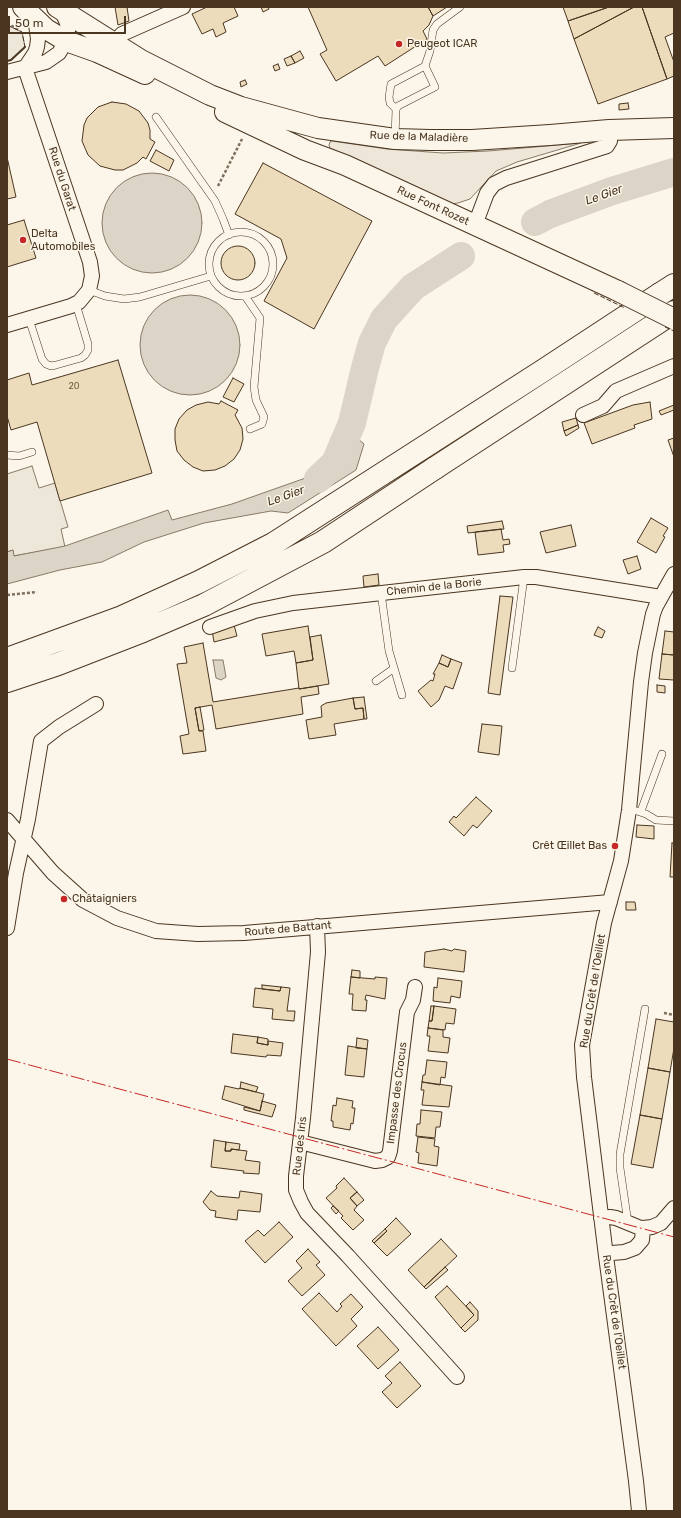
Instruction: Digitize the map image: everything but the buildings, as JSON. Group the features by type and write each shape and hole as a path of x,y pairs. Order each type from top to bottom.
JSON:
{"main road":[{"path":"59,8 141,60 210,95"},
{"name":"Rue Font Rozet","path":"29,12 46,29 66,40 97,52 305,150 345,165 618,291 674,319"},
{"path":"190,95 210,95"},
{"name":"Rue de la Maladière","path":"210,95 260,113 318,128 395,139 472,140 609,130 674,128"},
{"name":"Rue de la Maladière","path":"609,130 674,116"},
{"path":"318,128 316,138 319,147 345,165"},
{"path":"7,659 122,617 199,582 273,544 667,290"},
{"path":"7,681 79,656 204,605 323,542 674,312"}],"street":[{"path":"114,43 122,34 183,7"},
{"path":"7,72 46,62 59,53 66,40 68,31 67,23 59,8"},
{"path":"25,68 35,53 38,39 29,12"},
{"name":"Rue du Garat","path":"25,68 90,262 92,276 89,290"},
{"path":"475,225 487,194 494,184 506,178 607,146 610,141 609,130"},
{"path":"7,325 76,304 89,290"},
{"path":"583,415 603,406 616,391 674,366"},
{"name":"Rue du Crêt de l'Oeillet","path":"638,1511 636,1481 584,1077 582,1045 604,923 635,811 641,682 653,614 674,574"},
{"name":"Chemin de la Borie","path":"210,627 240,616 277,606 524,577 536,577 661,597"},
{"path":"7,928 10,893 28,819 41,741 59,727 96,704"},
{"name":"Route de Battant","path":"7,820 53,873 83,900 117,918 156,931 198,934 244,933 610,902"},
{"name":"Rue des Iris","path":"317,926 318,952 296,1176 296,1190 307,1213 458,1377"},
{"name":"Impasse des Crocus","path":"300,1142 375,1161 388,1157 390,1151 407,1012 413,1000 414,987"},
{"path":"601,1218 610,1217 638,1228 652,1227 661,1223 674,1208"},
{"path":"606,1256 612,1253 624,1252 635,1248 642,1240 643,1228"}],"lane":[{"path":"396,109 390,103 389,97 391,84 425,66 430,51 433,30 437,24 460,7"},
{"path":"395,139 396,109 398,106 435,87 425,66"},
{"path":"156,117 209,192 224,219 229,235"},
{"path":"233,233 244,233 255,236 266,245 272,259 272,269 269,279 259,290 245,296 235,296 225,292 217,285 211,276 209,265 210,254 216,245 229,235 233,233"},
{"path":"89,290 105,296 124,300 140,297 211,276"},
{"path":"245,296 260,318 254,387 256,400 264,417 262,424 250,429"},
{"path":"30,319 42,359 46,364 51,366 81,358 88,350 88,344 76,304"},
{"path":"7,455 19,456 32,452"},
{"path":"512,668 524,577"},
{"path":"381,593 389,651 393,669 402,694"},
{"path":"376,681 393,669"},
{"path":"662,754 635,811 656,820 674,821"},
{"path":"628,1223 620,1168 620,1154 645,1009"}],"path":[{"path":"209,192 218,186 244,134"},
{"path":"7,595 37,592"},
{"path":"664,1013 674,1015"}],"shaded area":[{"path":"7,25 22,32 25,47 11,60 7,61"},
{"path":"332,141 387,149 443,153 488,151 581,143 517,162 496,171 470,199 451,204 330,148 329,145"},
{"path":"32,466 39,488 55,483 68,527 61,529 65,547 13,556 13,550 7,552 7,474"}],"water":[{"path":"152,173 162,174 180,181 194,195 201,213 201,233 194,251 180,265 162,272 152,273 142,272 124,265 110,251 103,233 102,223 103,213 110,195 124,181 142,174"},
{"path":"190,295 200,296 218,303 232,317 239,335 239,355 232,373 218,387 200,394 190,395 180,394 162,387 148,373 141,355 140,345 141,335 148,317 162,303 180,296"},
{"path":"351,433 364,444 356,470 288,513 271,511 204,523 144,542 102,562 60,570 7,584 7,552 13,550 14,556 65,546 168,510 172,520 232,504 314,475 328,464"},
{"path":"213,660 223,660 226,677 221,680 216,678"}],"waterway":[{"name":"Le Gier","path":"535,222 550,214 612,191 674,172"},
{"name":"Le Gier","path":"318,479 335,463 352,423 372,343 384,319 413,287 461,256"}],"fence":[{"path":"7,25 22,32 25,47"},
{"path":"594,293 625,308"},
{"path":"665,327 674,331"}],"wall":[{"path":"7,61 11,60 25,47"}],"power":[{"path":"7,1059 674,1237"}],"place":[{"name":"Peugeot ICAR","path":"399,44"},
{"name":"Delta Automobiles","path":"23,240"},
{"name":"Crêt Œillet Bas","path":"615,846"},
{"name":"Châtaigniers","path":"64,899"}]}
